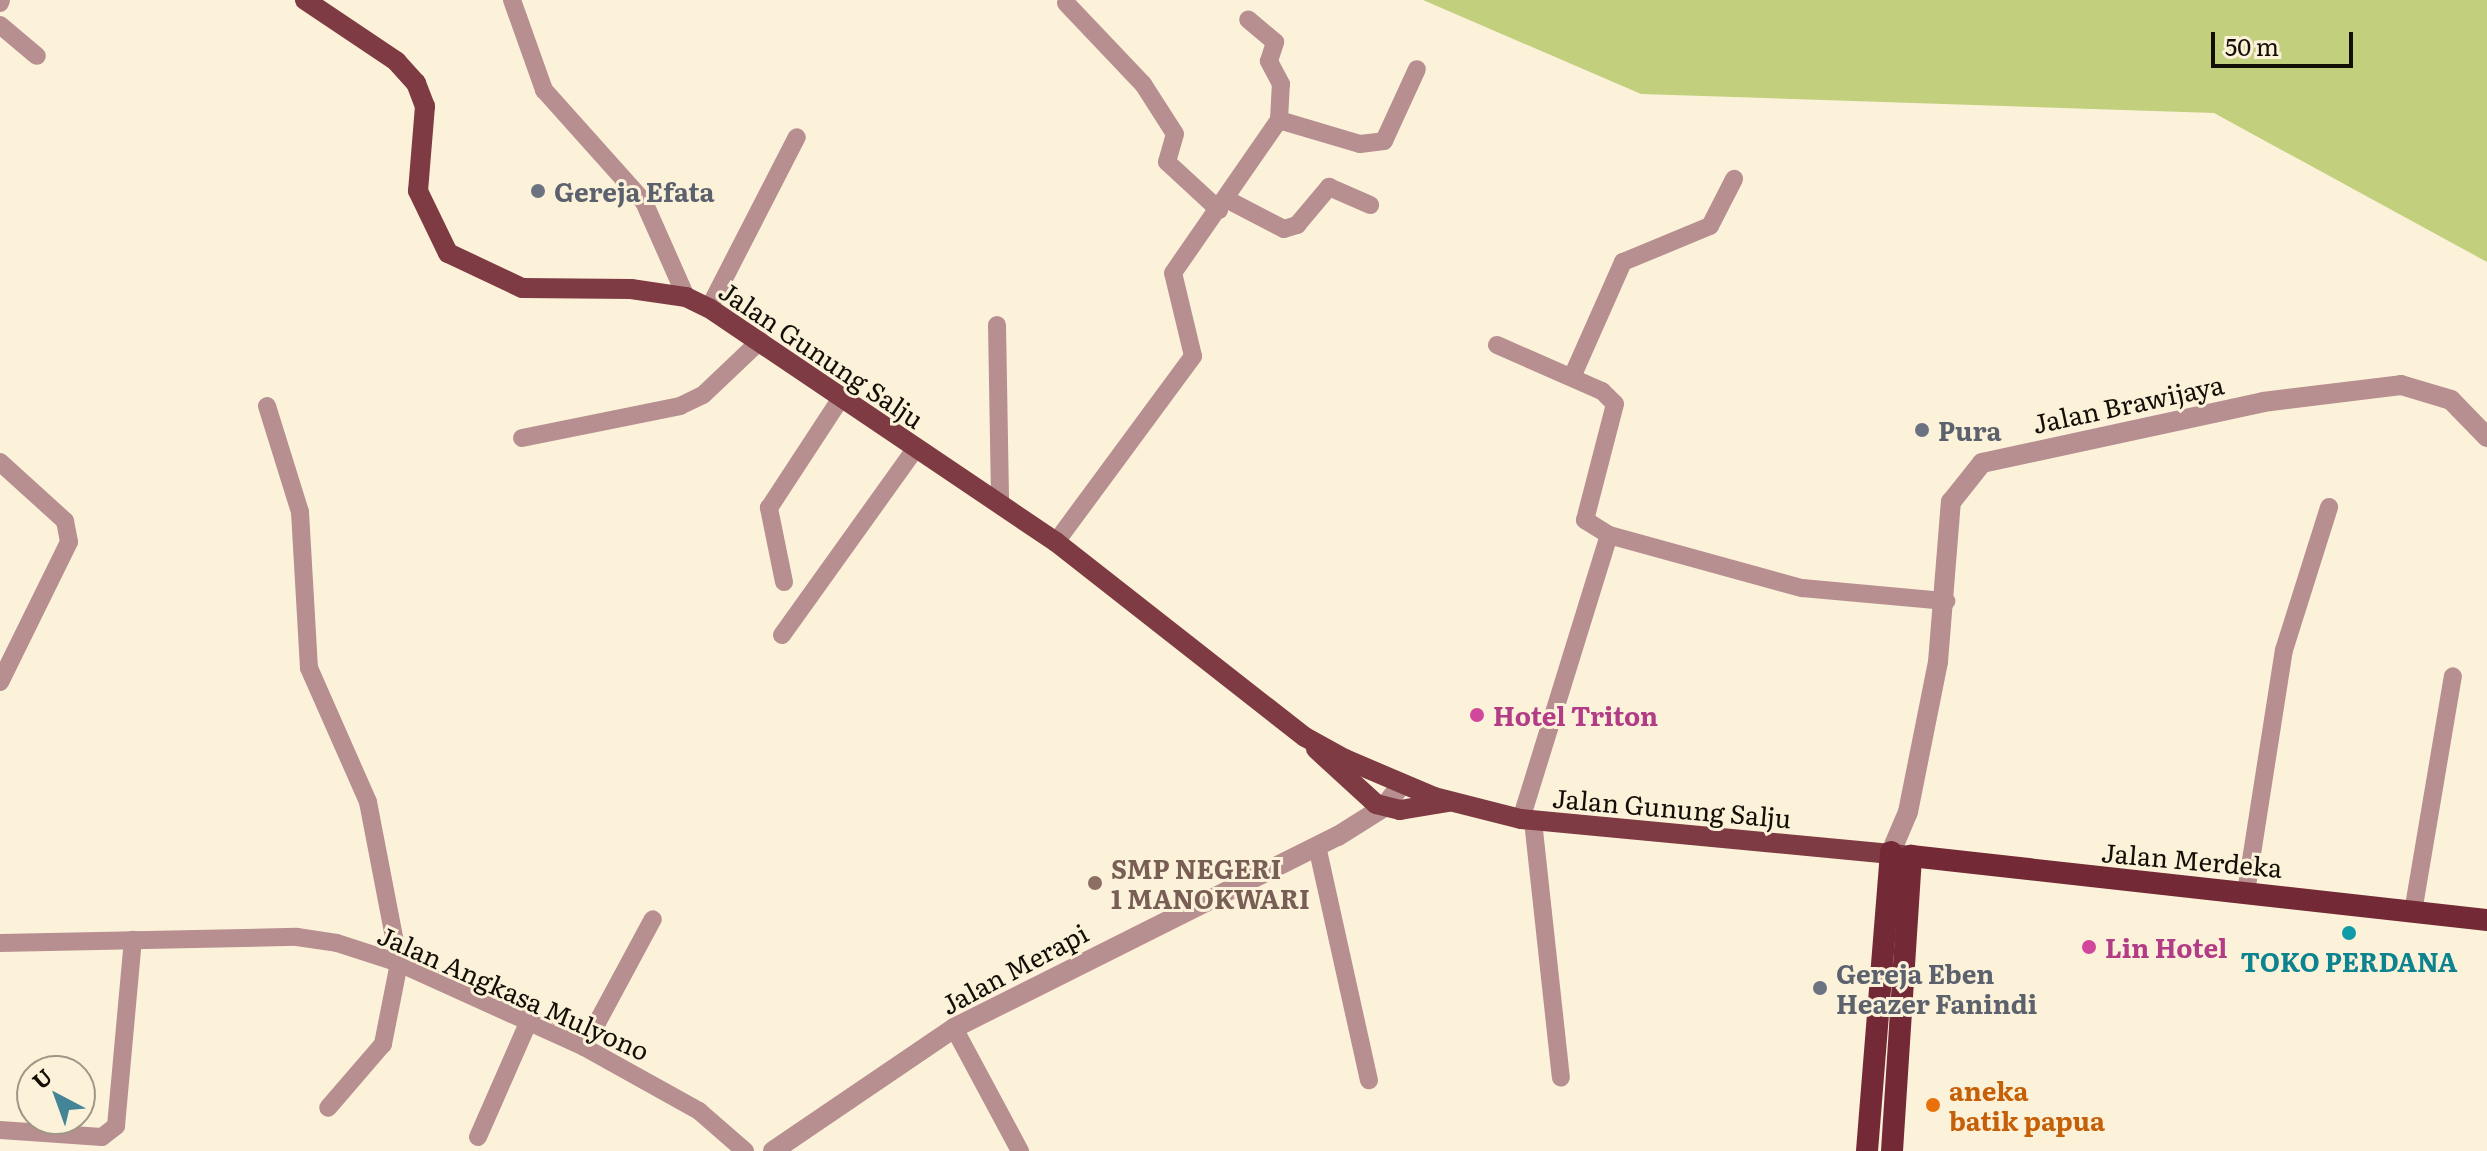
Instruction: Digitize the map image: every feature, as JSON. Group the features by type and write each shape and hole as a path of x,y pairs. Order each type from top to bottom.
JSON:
{"highway":[{"name":"Jalan Merdeka","path":"1901,854 2487,920"},
{"path":"1867,1151 1901,854"},
{"path":"1892,1151 1901,854"}],"main road":[{"name":"Jalan Gunung Salju","path":"305,0 396,61 416,83 425,106 418,191 448,253 522,288 686,297 709,308 1056,542 1305,737 1375,803 1451,802"},
{"name":"Jalan Gunung Salju","path":"1305,737 1402,784 1451,802 1527,820 1901,854"}],"street":[{"path":"512,0 544,90 644,202 686,297"},
{"path":"1066,3 1143,84 1175,134 1167,162 1224,205 1284,229 1297,225 1329,187 1370,205"},
{"path":"1056,542 1183,376 1194,341 1173,273 1224,205 1279,120 1281,84 1269,61 1275,42 1248,19"},
{"path":"0,25 37,56"},
{"path":"1279,120 1360,144 1384,141 1417,69"},
{"path":"709,308 797,137"},
{"path":"1572,377 1617,269 1628,257 1710,226 1734,179"},
{"path":"997,325 1000,505"},
{"path":"522,438 680,406 711,388 760,341"},
{"path":"1497,345 1572,377 1615,404 1585,520 1609,535 1802,588 1946,601"},
{"name":"Jalan Brawijaya","path":"1901,854 1946,601 1951,502 1971,471 1993,457 2263,402 2401,385 2451,400 2487,437"},
{"path":"784,582 769,508 841,398"},
{"path":"267,406 300,512 309,668 368,802 399,963 383,1044 328,1108"},
{"path":"782,635 916,448"},
{"path":"0,462 65,521 69,542 0,682"},
{"path":"2246,892 2284,650 2329,507"},
{"path":"1561,1077 1527,820 1609,535"},
{"path":"2413,912 2453,676"},
{"path":"1375,803 1376,774"},
{"name":"Jalan Merapi","path":"773,1151 954,1028 1338,836 1402,784"},
{"path":"1317,846 1369,1080"},
{"path":"584,1047 653,919"},
{"name":"Jalan Angkasa Mulyono","path":"0,943 297,937 399,963 584,1047 699,1111 745,1151"},
{"path":"0,1130 102,1137 116,1126 133,940"},
{"path":"478,1137 528,1023"},
{"path":"954,1028 1020,1151"}],"green space":[{"path":"1423,0 2487,0 2487,262 2214,113 1641,94"}],"place":[{"name":"Gereja Efata","path":"538,191"},
{"name":"Pura","path":"1922,430"},
{"name":"Hotel Triton","path":"1477,715"},
{"name":"SMP NEGERI 1 MANOKWARI","path":"1095,883"},
{"name":"TOKO PERDANA","path":"2349,933"},
{"name":"Lin Hotel","path":"2089,947"},
{"name":"Gereja Eben Heazer Fanindi","path":"1820,988"},
{"name":"aneka batik papua","path":"1933,1105"}]}
